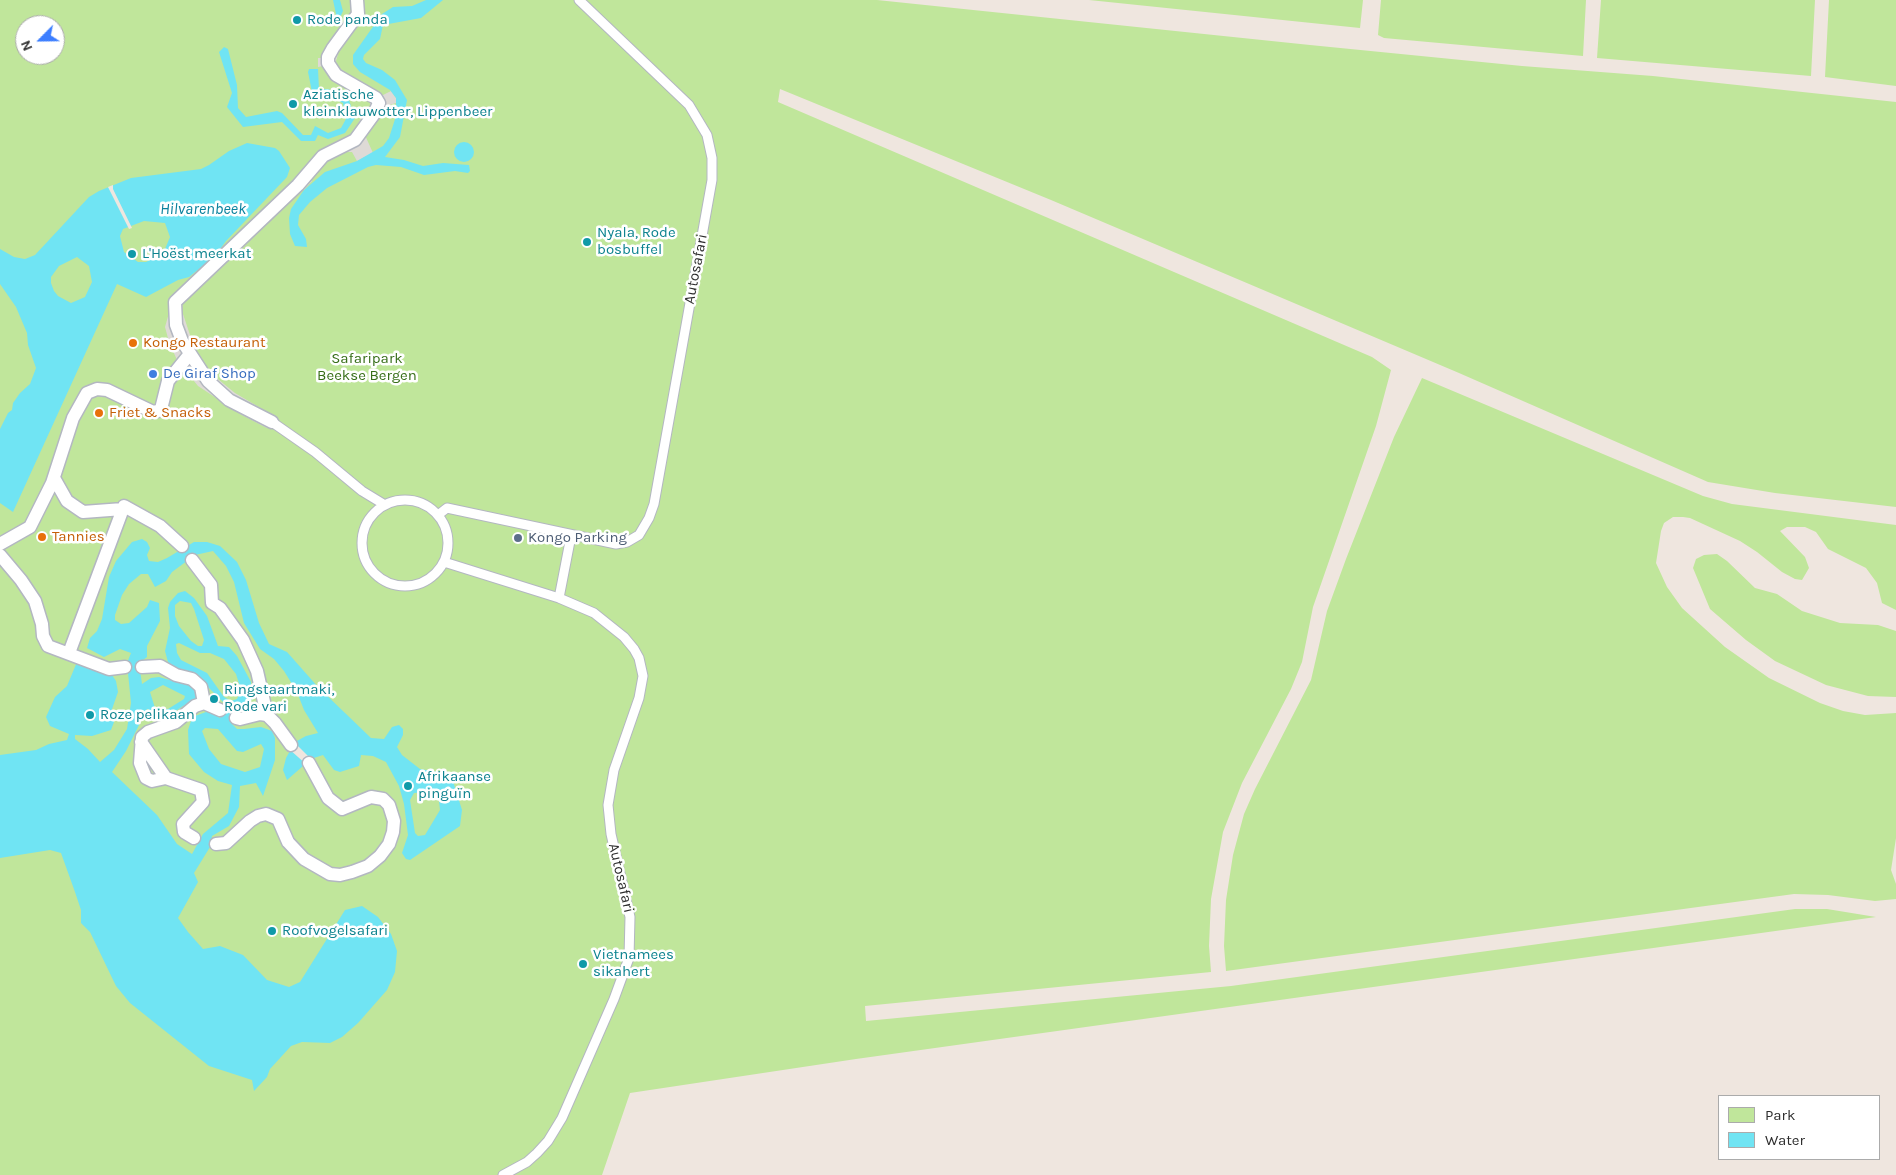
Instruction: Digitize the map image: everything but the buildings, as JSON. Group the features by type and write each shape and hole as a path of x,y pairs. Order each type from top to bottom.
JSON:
{"street":[{"path":"272,422 229,400 219,392 189,355 176,325 175,302 178,297 298,185 323,156 356,140 378,107 379,103 376,98 336,75 328,63 330,52 358,14 357,0"},
{"path":"0,544 30,527 54,478 73,418 87,393 97,389 107,390 153,412 158,411 161,409 168,381 189,355"},
{"path":"54,478 67,501 82,512 123,509 126,506 160,526 182,546"},
{"path":"69,653 123,509"},
{"path":"0,555 36,601 46,644 50,648 69,653 109,669 125,667"},
{"path":"192,560 211,585 212,603 220,608 243,640 257,671 266,715"},
{"path":"142,667 160,666 176,675 192,679 201,687 204,703"},
{"path":"194,838 184,832 183,824 203,802 203,795 200,790 166,778 152,781 146,778 140,763 139,750 142,738 148,732 176,722 195,706 208,703 220,710"},
{"path":"236,718 240,719 260,714 266,715 275,723 291,745"},
{"path":"216,844 226,843 258,816 266,814 278,820 288,842 304,858 330,874 340,875 352,872 368,866 380,856 389,844 393,832 394,821 390,806 383,799 371,797 342,809 328,798 309,763"}],"lane":[{"name":"Autosafari","path":"438,515 447,508 592,541 616,544 634,539 644,528 654,504 712,170 706,135 689,105 579,0"},
{"path":"272,422 315,452 362,491 385,505"},
{"path":"401,500 411,500 429,507 438,515 446,529 448,538 444,562 430,579 411,586 392,584 375,574 365,558 362,538 369,520 385,505 401,500"},
{"path":"559,598 571,536"},
{"name":"Autosafari","path":"444,562 559,598 594,613 624,637 636,654 642,668 640,698 614,770 608,805 611,834 630,917 629,958 614,999 562,1118 537,1153 527,1162 503,1175"}],"green space":[{"name":"Safaripark Beekse Bergen","path":"0,0 877,0 1522,66 1653,76 1896,102 1896,507 1775,493 1708,482 1459,373 1051,200 780,89 778,102 1372,357 1391,370 1376,426 1313,607 1302,662 1291,689 1242,783 1223,832 1211,899 1209,946 1211,972 865,1006 866,1021 1231,986 1795,909 1827,909 1876,917 856,1059 630,1093 602,1175 0,1175"},
{"path":"1089,0 1363,0 1360,28"},
{"path":"1381,0 1586,0 1583,56 1384,38 1378,35"},
{"path":"1601,0 1815,0 1811,76 1597,58"},
{"path":"1829,0 1896,0 1896,86 1825,77"},
{"path":"1422,378 1703,496 1732,504 1896,525 1896,610 1882,603 1877,583 1866,568 1828,549 1816,532 1805,527 1787,527 1780,531 1805,557 1809,568 1802,580 1795,579 1782,572 1740,541 1690,518 1683,517 1673,517 1664,523 1656,563 1667,587 1682,608 1725,647 1769,678 1820,703 1843,711 1865,715 1896,713 1896,838 1891,870 1896,884 1896,899 1875,901 1828,895 1794,894 1226,971 1224,946 1226,900 1233,855 1244,814 1311,680 1327,611 1346,559 1394,437"},
{"path":"1717,554 1755,588 1777,594 1802,611 1840,623 1878,625 1896,631 1896,697 1868,696 1826,685 1775,661 1746,640 1710,609 1693,568 1696,559 1704,555"}],"shaded area":[{"path":"363,3 364,15 339,51 336,61 337,67 347,77 381,96 391,91 396,98 396,103 384,107 364,133 373,153 357,161 352,152 336,152 309,177 312,181 304,190 300,185 183,300 182,311 195,350 208,371 235,393 274,416 267,428 242,415 198,386 177,360 165,327 171,306 296,177 353,134 360,120 370,109 370,102 366,97 335,81 323,66 318,67 318,58 322,58"}],"water":[{"path":"333,0 340,0 343,11 336,26 332,23 336,14"},
{"path":"426,0 443,0 421,18 383,25 380,39 364,55 363,59 366,63 382,70 395,80 407,100 400,137 385,157 423,166 443,163 469,165 470,171 468,173 455,171 424,175 401,167 376,165 368,167 327,188 310,202 299,215 298,225 306,239 307,247 295,246 290,234 289,218 291,209 304,190 325,172 357,161 383,146 389,138 396,116 396,98 390,90 360,72 353,64 353,55 382,14 393,7 412,6"},
{"path":"224,47 228,49 237,85 238,108 246,117 277,111 282,113 303,135 311,135 315,126 328,133 341,128 346,119 343,103 331,97 315,97 312,92 308,72 309,69 318,69 319,89 328,89 348,97 355,118 345,133 328,139 318,135 315,141 301,141 282,122 243,127 227,107 232,93 219,52"},
{"path":"464,142 471,145 474,152 471,159 464,162 457,159 454,152 457,145"},
{"name":"Hilvarenbeek","path":"247,143 275,148 290,168 287,177 226,241 215,256 189,277 178,280 146,297 117,284 13,512 0,503 0,429 8,413 12,410 13,403 30,384 36,368 28,345 27,333 16,307 0,284 0,249 14,257 25,259 35,255 89,197 99,191 131,178 201,169 229,151","holes":["144,221 165,223 170,237 160,255 146,262 138,262 124,252 120,236 123,229","77,257 89,266 92,282 85,297 71,303 58,296 54,291 51,277 59,266"]},
{"path":"142,539 147,542 150,548 147,555 149,561 158,562 194,542 207,542 220,546 237,562 246,580 259,623 269,644 287,652 318,687 371,738 384,739 392,727 399,725 403,729 403,735 397,747 402,755 420,769 438,772 453,781 462,810 460,826 410,860 406,859 402,853 408,835 404,804 399,786 386,762 373,756 361,755 359,766 340,772 334,770 323,755 311,759 287,780 283,770 286,758 295,742 306,736 318,733 284,671 274,659 260,649 244,623 234,582 226,566 213,551 195,555 172,572 166,581 155,587 148,574 141,574 129,584 122,595 115,615 115,620 121,624 129,623 147,607 150,600 159,603 160,621 147,646 147,657 139,663 142,684 151,678 159,677 195,687 198,693 197,699 192,703 183,706 167,717 147,709 126,751 112,772 157,815 177,844 192,854 203,834 228,813 232,785 218,781 204,772 189,754 188,730 191,721 195,716 206,712 220,718 224,703 196,675 179,670 168,662 165,651 170,628 168,608 170,602 178,593 185,591 194,598 207,616 218,646 229,647 237,656 251,682 252,699 245,708 237,710 232,724 237,729 261,727 272,731 275,738 275,760 263,796 256,783 240,786 239,807 229,826 212,836 210,847 194,873 198,882 178,918 188,932 203,949 220,946 243,955 267,980 289,987 300,982 345,910 362,906 378,917 391,934 397,951 395,972 387,990 358,1023 342,1037 330,1043 302,1042 291,1046 270,1069 267,1077 254,1091 252,1080 209,1066 130,1003 116,986 90,932 81,923 81,910 61,853 50,850 0,858 0,755 36,750 49,744 67,740 69,734 50,726 46,717 55,697 67,686 77,662 112,675 116,681 118,692 111,712 114,722 111,730 92,736 75,735 75,739 100,762 114,750 127,729 131,703 127,663 131,653 120,649 104,657 87,648 90,638 97,631 102,619 109,577 116,561 132,542","holes":["180,601 191,603 204,640 202,646 198,646 191,641 179,626 175,616 175,605","179,643 200,653 210,653 224,659 236,674 241,690 237,699 231,701 224,697 207,673 181,660 177,653 176,644","163,685 185,696 184,699 168,709 155,708 150,692","205,728 218,729 237,751 243,752 261,744 264,749 260,767 245,772 221,764 209,749 202,731","428,792 439,801 440,810 425,835 418,836 415,833 410,800 414,793"]}],"pier":[{"path":"113,185 113,189 132,228 129,229 108,187"},
{"path":"294,742 312,760 307,765 289,749"}],"place":[{"name":"Rode panda","path":"297,20"},
{"name":"Aziatische kleinklauwotter, Lippenbeer","path":"293,104"},
{"name":"Nyala, Rode bosbuffel","path":"587,242"},
{"name":"L'Hoëst meerkat","path":"132,254"},
{"name":"Kongo Restaurant","path":"133,343"},
{"name":"De Giraf Shop","path":"153,374"},
{"name":"Friet & Snacks","path":"99,413"},
{"name":"Tannies","path":"42,537"},
{"name":"Kongo Parking","path":"518,538"},
{"name":"Ringstaartmaki, Rode vari","path":"214,699"},
{"name":"Roze pelikaan","path":"90,715"},
{"name":"Afrikaanse pinguïn","path":"408,786"},
{"name":"Roofvogelsafari","path":"272,931"},
{"name":"Vietnamees sikahert","path":"583,964"}]}
